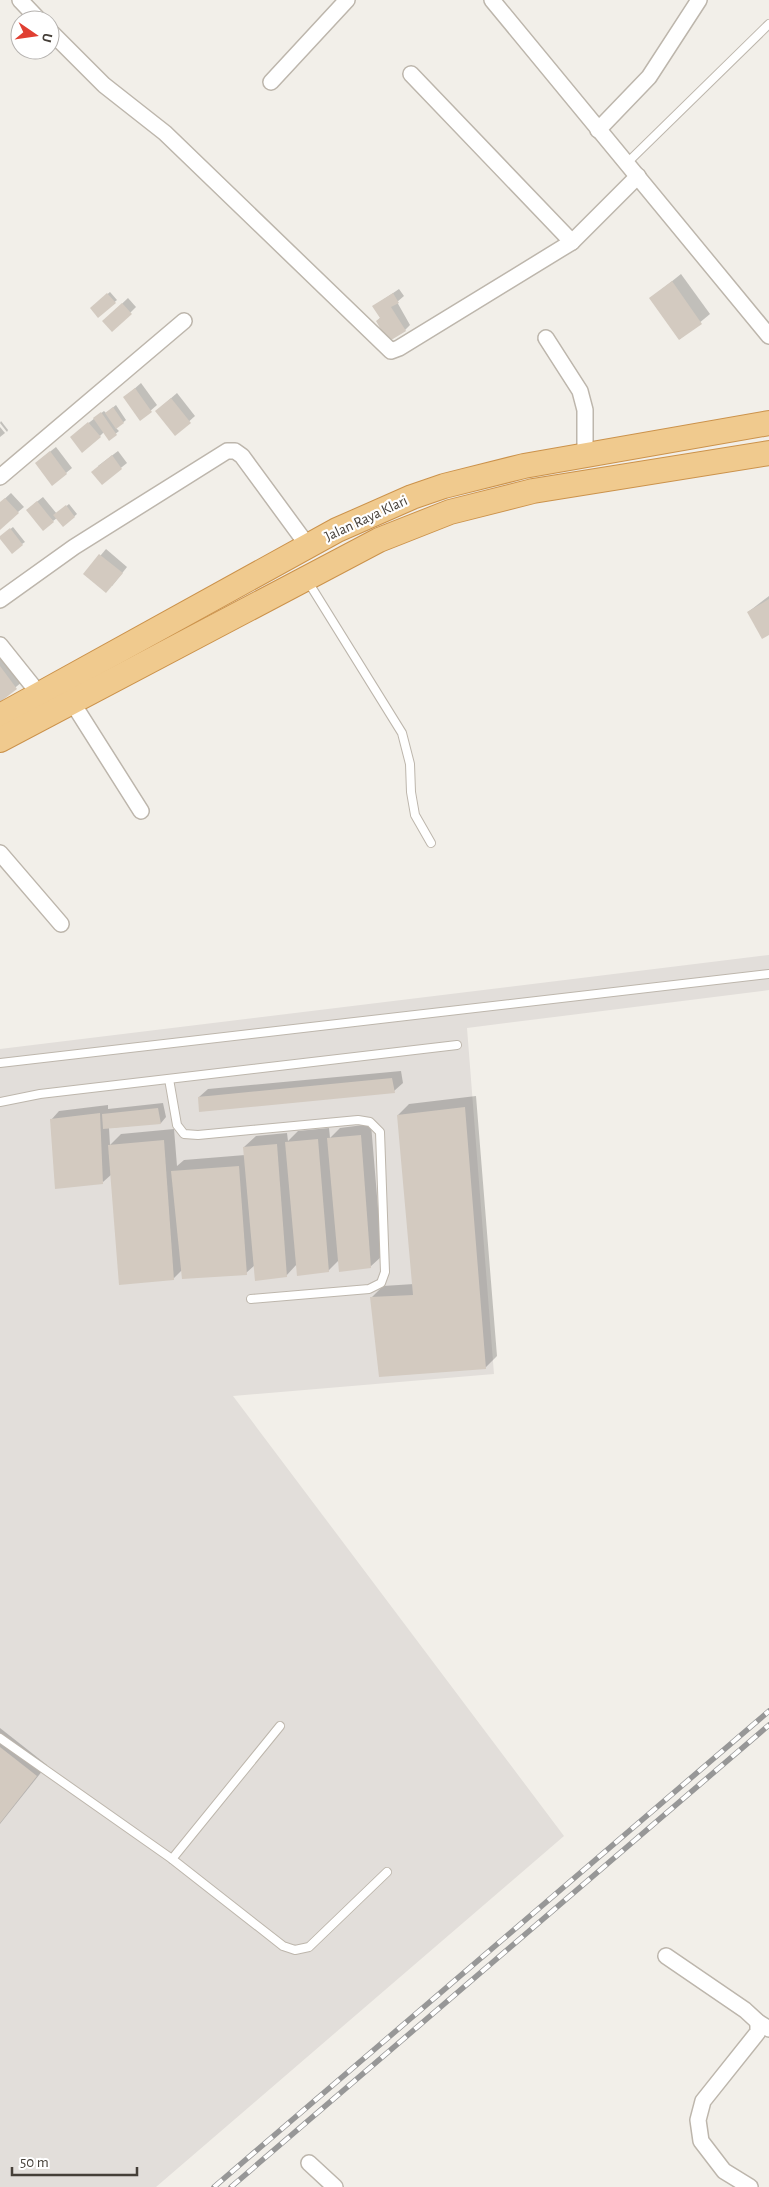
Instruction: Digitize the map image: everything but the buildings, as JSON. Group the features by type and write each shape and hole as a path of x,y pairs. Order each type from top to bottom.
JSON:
{"highway":[{"name":"Jalan Raya Klari","path":"0,716 371,513 444,486 524,466 769,423"},
{"name":"Jalan Raya Klari","path":"0,740 379,540 450,512 533,491 769,454"}],"street":[{"path":"20,0 30,10"},
{"path":"271,82 347,0"},
{"path":"492,0 769,336"},
{"path":"598,130 648,77 699,0"},
{"path":"60,41 98,79 165,133 390,351 399,348 572,242 638,176"},
{"path":"411,74 572,242"},
{"path":"0,477 184,321"},
{"path":"546,338 580,390 585,410 585,456"},
{"path":"0,600 74,546 227,451 236,451 242,456 308,546"},
{"path":"0,645 40,695"},
{"path":"72,702 141,811"},
{"path":"0,853 61,924"},
{"path":"666,1956 745,2010 763,2026 703,2101 698,2120 701,2141 724,2171 750,2187"},
{"path":"309,2163 335,2187"}],"lane":[{"path":"627,163 769,24"},
{"path":"305,578 402,733 410,764 411,792 415,815 431,843"},
{"path":"0,1063 769,974"},
{"path":"0,1102 40,1094 457,1045"},
{"path":"169,1079 177,1125 184,1134 198,1135 358,1120 370,1122 380,1132 385,1272 380,1283 369,1289 251,1299"},
{"path":"172,1859 280,1726"},
{"path":"0,1738 172,1859 283,1946 295,1950 309,1948 386,1872"}],"shaded area":[{"path":"769,955 769,990 467,1028 494,1374 233,1396 564,1836 156,2187 0,2187 0,1049"}],"railway":[{"path":"214,2187 769,1711"},
{"path":"231,2187 769,1725"}]}
